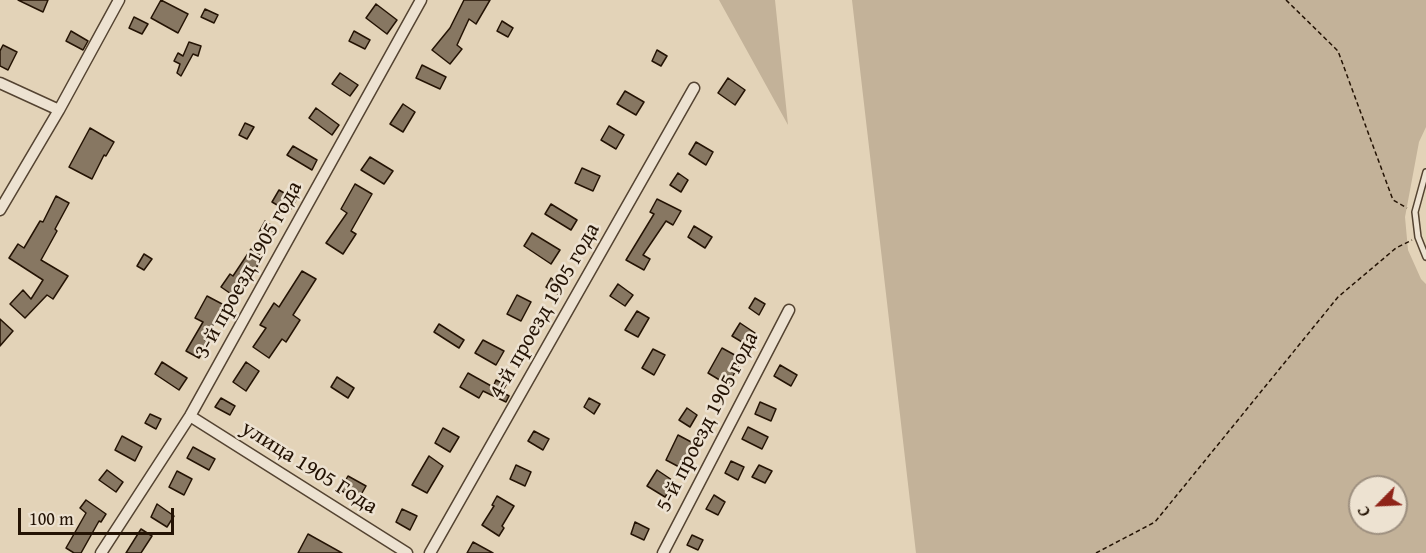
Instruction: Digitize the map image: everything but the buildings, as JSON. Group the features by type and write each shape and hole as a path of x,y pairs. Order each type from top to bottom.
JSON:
{"street":[{"path":"0,210 59,110 119,0"},
{"name":"3-й проезд 1905 года","path":"101,553 190,416 421,0"},
{"path":"0,83 59,110"},
{"name":"4-й проезд 1905 года","path":"430,553 694,88"},
{"name":"5-й проезд 1905 года","path":"663,553 789,310"},
{"name":"улица 1905 Года","path":"190,416 406,553"}],"lane":[{"path":"1426,172 1415,212 1418,237 1426,256"}],"path":[{"path":"1286,0 1338,51 1393,200 1415,212"},
{"path":"1096,553 1155,522 1338,297 1396,248 1418,237"}],"shaded area":[{"path":"719,0 775,0 788,125"},
{"path":"852,0 1426,0 1426,127 1419,142 1405,217 1408,250 1421,279 1426,284 1426,553 916,553"}]}
